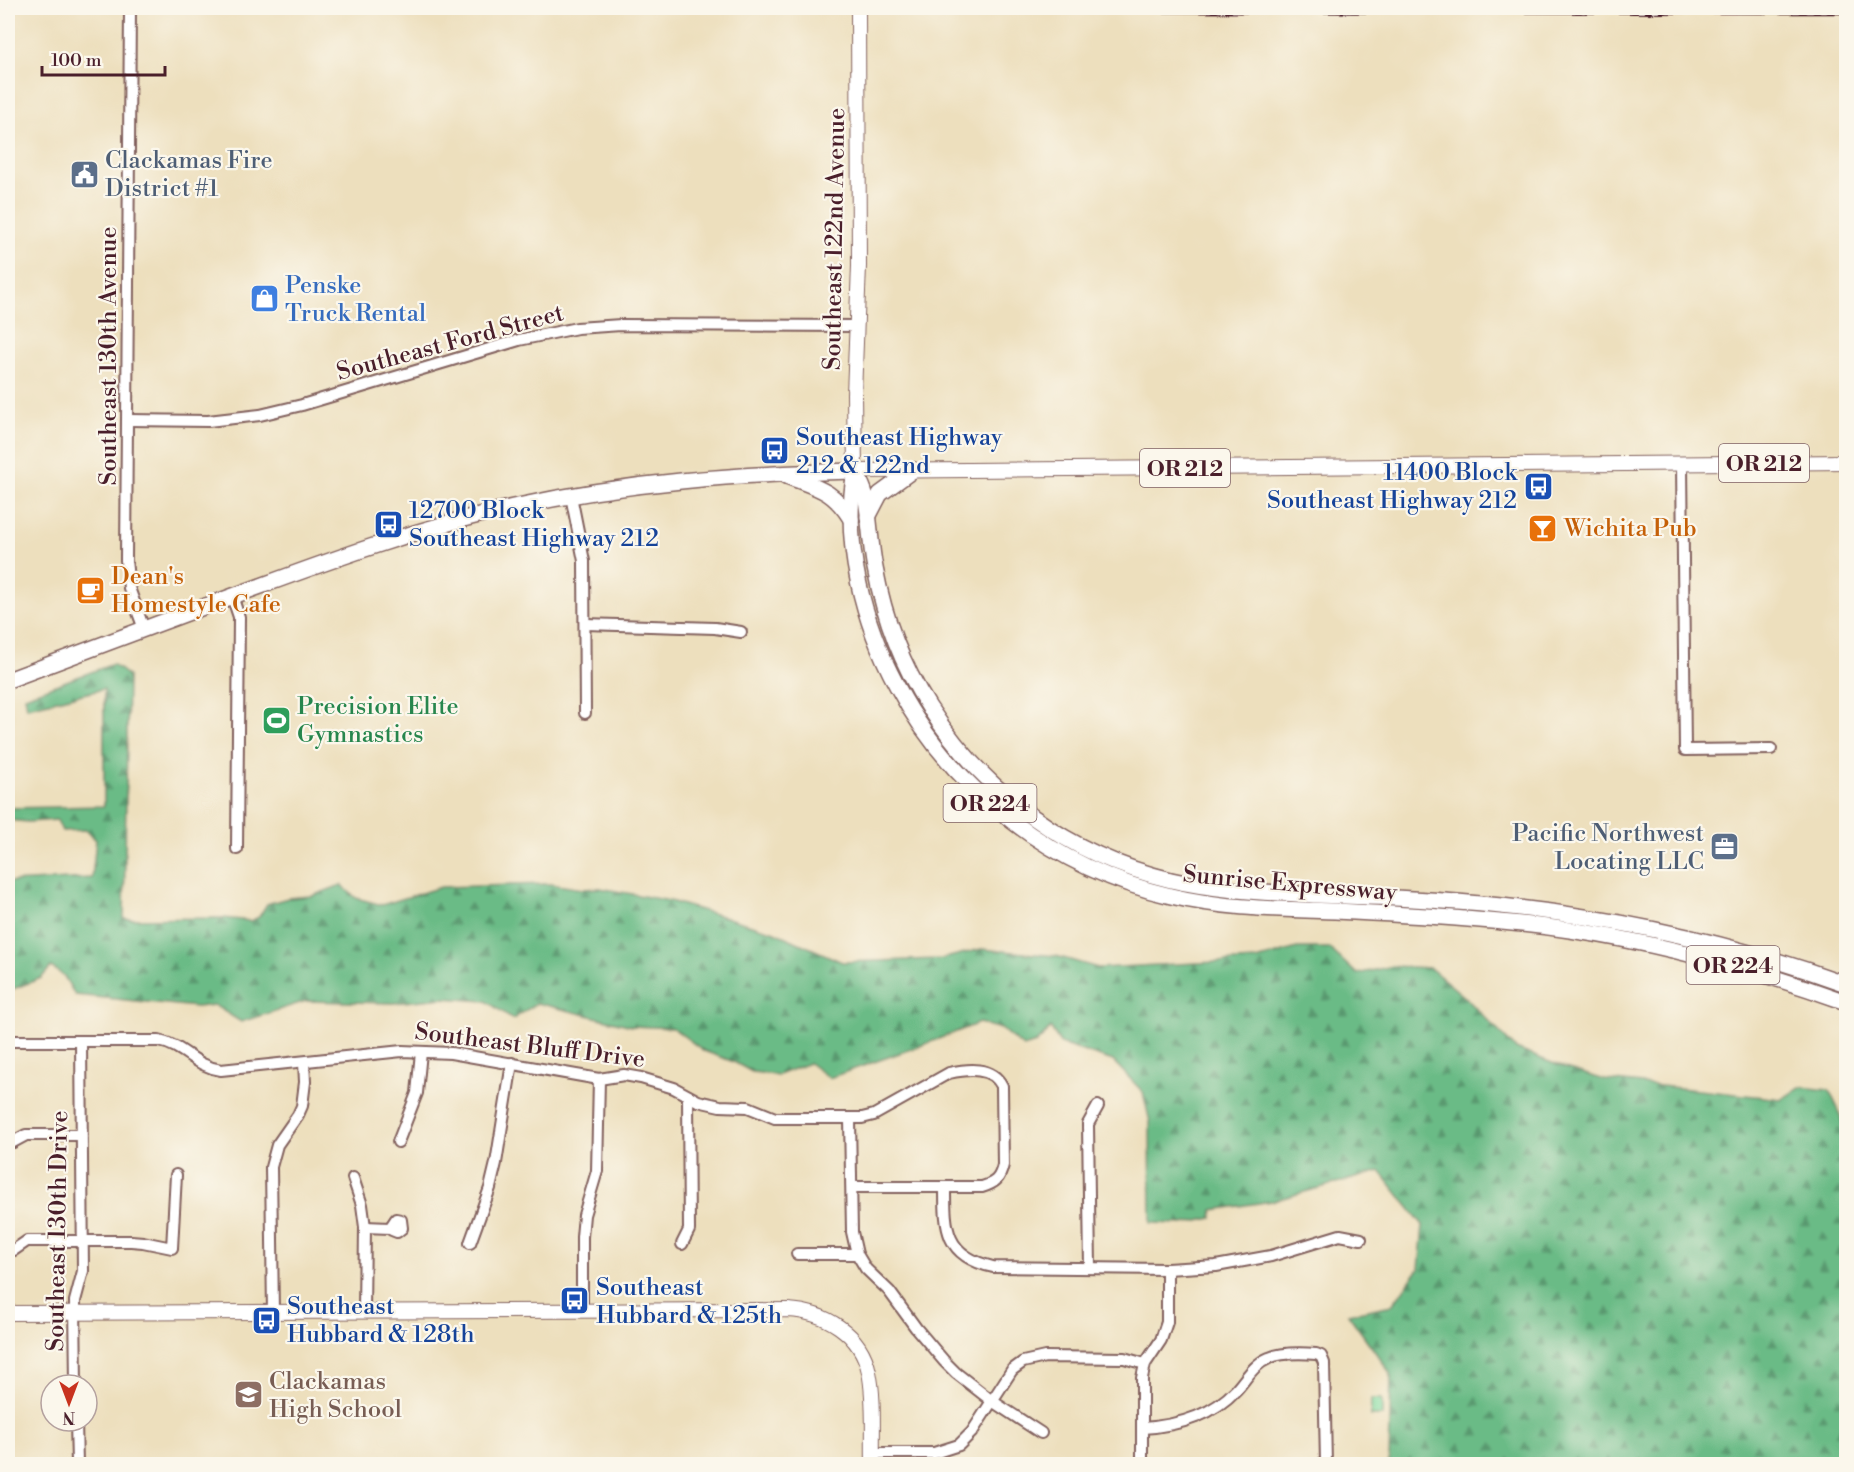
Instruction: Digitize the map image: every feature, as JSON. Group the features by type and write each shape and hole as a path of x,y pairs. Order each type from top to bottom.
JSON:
{"highway":[{"path":"868,517 880,494 913,470"},
{"name":"OR 212","path":"8,680 347,554 512,507 682,480 855,471"},
{"name":"Sunrise Expressway","path":"855,471 864,492 874,566 886,613 908,669 929,708 964,756 1001,793 1039,822 1075,844 1107,859 1172,880 1217,888 1436,900 1587,917 1665,932 1744,951 1846,984"},
{"name":"Sunrise Expressway","path":"855,471 851,493 851,519 860,584 870,621 891,676 914,715 947,759 981,796 1033,837 1074,861 1106,876 1141,888 1172,897 1214,904 1442,916 1526,924 1617,938 1733,965 1785,980 1846,1002"},
{"path":"782,473 837,499 851,519"}],"main road":[{"name":"Southeast 122nd Avenue","path":"855,471 854,394 859,266 858,8"},
{"name":"OR 212","path":"855,471 1846,462"},
{"path":"8,1313 797,1311 816,1314 832,1322 852,1339 861,1351 870,1372 872,1459"}],"street":[{"name":"Southeast 130th Avenue","path":"130,8 126,570 132,600 144,630"},
{"name":"Southeast Ford Street","path":"128,420 208,421 266,413 302,405 519,340 577,328 621,325 857,326"},
{"path":"1682,464 1685,750 1771,749"},
{"path":"571,496 584,561 585,713"},
{"path":"232,596 239,617 237,849"},
{"path":"585,624 716,628 741,632"},
{"name":"Southeast Bluff Drive","path":"13,1041 159,1041 180,1048 200,1064 221,1070 383,1053 451,1053 599,1078 624,1076 641,1078 674,1088 698,1101 720,1106 748,1107 775,1118 862,1118 874,1114 949,1073 982,1071 993,1074 1002,1086 1003,1166 1000,1176 994,1183 982,1187 945,1187"},
{"name":"Southeast 130th Drive","path":"76,1373 75,1296 83,1271 81,1041"},
{"path":"398,1142 417,1093 421,1052"},
{"path":"273,1312 271,1167 277,1145 302,1106 305,1089 304,1062"},
{"path":"470,1243 492,1180 512,1063"},
{"path":"582,1311 582,1237 584,1215 597,1171 599,1078"},
{"path":"682,1244 689,1230 688,1096"},
{"path":"1090,1268 1088,1124 1098,1106"},
{"path":"850,1119 852,1232 857,1254 866,1269 897,1301 944,1361 992,1401 1041,1433"},
{"path":"13,1142 26,1135 81,1135"},
{"path":"14,1250 27,1241 143,1242 172,1248 176,1175"},
{"path":"353,1178 362,1205 365,1227 364,1312"},
{"path":"852,1187 945,1187 945,1215 949,1237 956,1247 974,1262 993,1267 1167,1269 1216,1266 1271,1256 1340,1235 1361,1239"},
{"path":"365,1227 390,1228"},
{"path":"797,1254 857,1254"},
{"path":"1142,1464 1142,1378 1145,1364 1161,1340 1167,1322 1167,1269"},
{"path":"1142,1428 1171,1425 1209,1411 1234,1392 1256,1366 1271,1356 1313,1354 1321,1356 1324,1363 1326,1464"},
{"path":"872,1459 934,1459 959,1445 965,1440 1012,1370 1034,1358 1124,1358 1145,1364"},
{"path":"76,1433 77,1464"}],"green space":[{"path":"113,664 128,676 124,919 223,918 251,921 259,917 267,904 288,898 312,896 341,885 356,898 382,905 441,887 550,884 583,889 600,888 670,901 772,931 842,962 941,959 981,949 1056,956 1098,968 1257,960 1297,948 1329,948 1357,974 1393,966 1430,968 1466,998 1516,1049 1565,1068 1605,1080 1782,1099 1800,1087 1829,1090 1842,1117 1846,1145 1846,1464 1389,1464 1391,1374 1348,1314 1392,1305 1419,1269 1423,1225 1380,1171 1272,1201 1213,1210 1212,1218 1183,1224 1151,1223 1150,1122 1143,1092 1113,1061 1061,1044 1051,1028 1036,1043 1023,1047 1001,1029 979,1023 829,1078 809,1063 778,1075 752,1072 734,1062 704,1051 673,1028 632,1026 537,1003 513,1019 486,1001 443,998 393,1003 306,1001 241,1022 214,1005 197,1007 75,995 64,976 51,967 41,978 8,991 8,882 92,878 96,840 86,830 62,831 57,820 28,822 8,820 8,808 104,806 104,689 27,707 25,696"},
{"path":"1371,1399 1382,1399 1382,1416 1371,1416"}],"railway":[{"path":"1078,8 1132,11 1846,12"}],"place":[{"name":"Clackamas Fire District #1","path":"84,174"},
{"name":"Penske Truck Rental","path":"264,299"},
{"name":"Southeast Highway 212 & 122nd","path":"775,451"},
{"name":"11400 Block Southeast Highway 212","path":"1538,486"},
{"name":"12700 Block Southeast Highway 212","path":"388,524"},
{"name":"Wichita Pub","path":"1543,528"},
{"name":"Dean's Homestyle Cafe","path":"90,590"},
{"name":"Precision Elite Gymnastics","path":"276,720"},
{"name":"Pacific Northwest Locating LLC","path":"1725,847"},
{"name":"Southeast Hubbard & 125th","path":"575,1301"},
{"name":"Southeast Hubbard & 128th","path":"266,1320"},
{"name":"Clackamas High School","path":"248,1395"}]}
